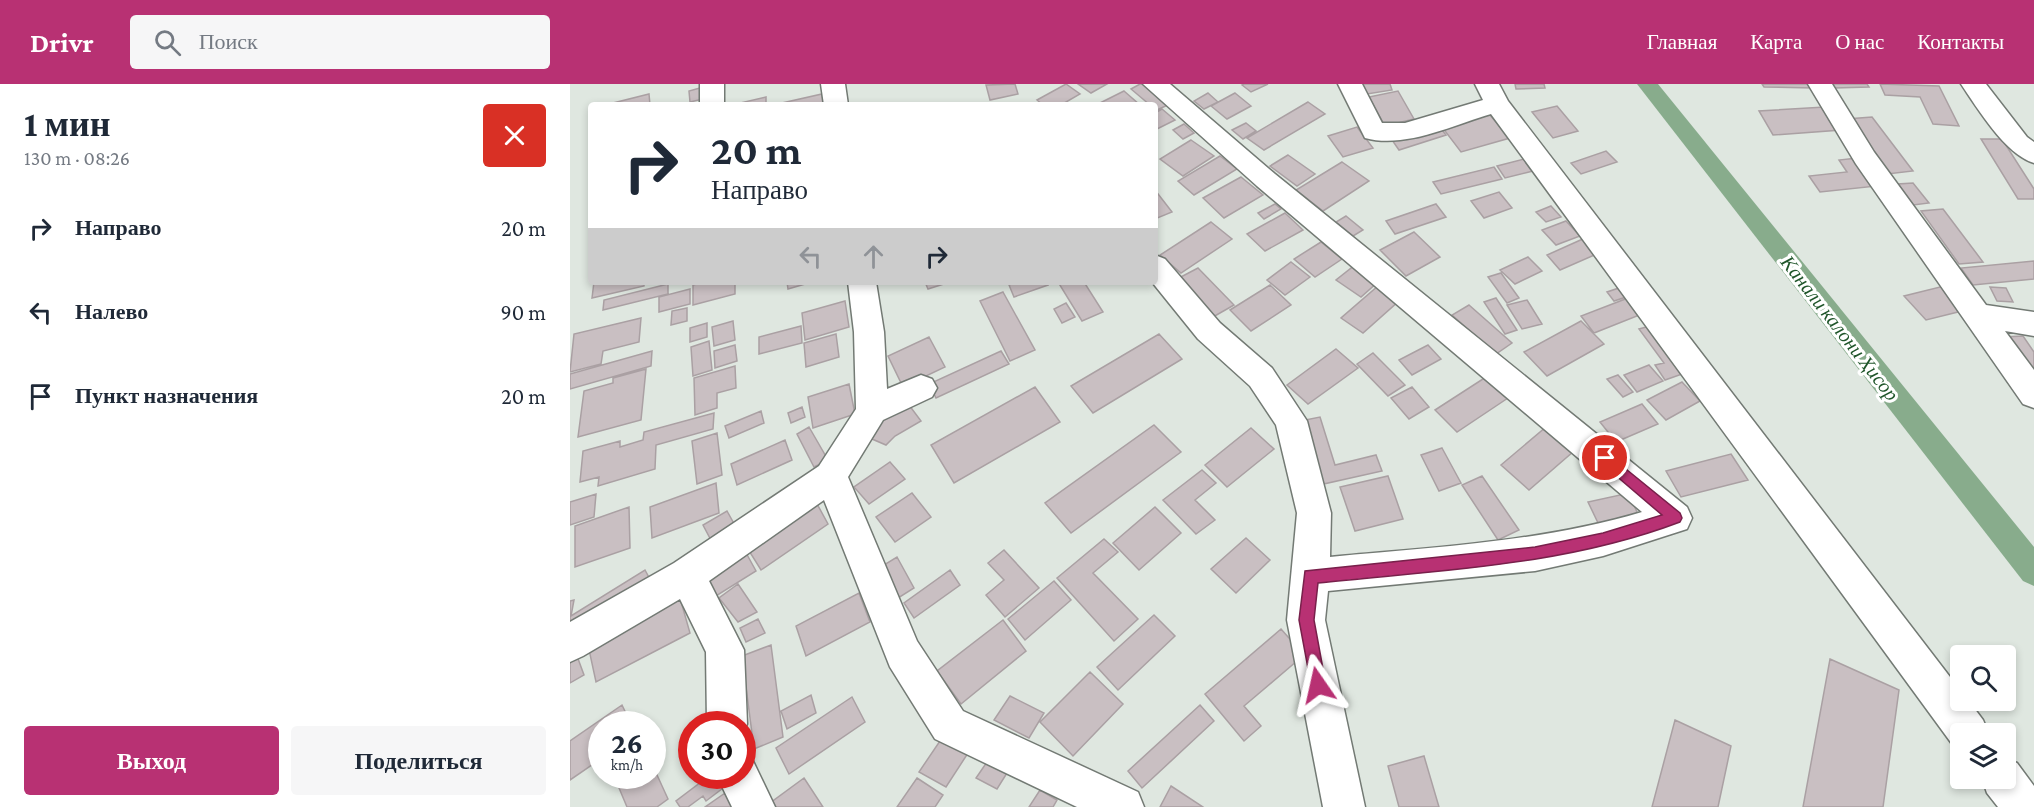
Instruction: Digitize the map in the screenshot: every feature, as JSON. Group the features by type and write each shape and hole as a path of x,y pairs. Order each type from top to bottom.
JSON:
{"street":[{"path":"712,84 712,102"},
{"path":"833,84 836,102"},
{"path":"1155,84 1266,180 1543,406 1675,518 1603,540 1535,554 1311,576"},
{"path":"1350,84 1374,132 1406,131 1492,94 1961,723"},
{"path":"1821,84 1865,158 2034,394"},
{"path":"1973,84 2018,143 2034,154"},
{"path":"1158,270 1209,331 1261,377 1291,421 1314,513 1306,620 1344,807"},
{"path":"862,285 869,332 872,411"},
{"path":"1977,315 2034,324"},
{"path":"570,643 687,575 831,476 872,411 921,388"},
{"path":"831,476 903,654 949,725 1123,807"},
{"path":"687,575 724,650 726,711"},
{"path":"745,789 754,807"},
{"path":"2010,789 2024,807"}],"building":[{"path":"1015,84 1018,94 990,100 986,85"},
{"path":"1066,84 1080,94 1066,102 1039,102 1037,100"},
{"path":"1078,84 1107,84 1091,93"},
{"path":"1140,84 1149,84 1172,103 1158,110 1158,102 1146,102 1131,89"},
{"path":"1268,84 1251,92 1242,85"},
{"path":"1362,84 1390,84 1392,90 1367,94"},
{"path":"1515,84 1544,84 1545,88 1516,89"},
{"path":"1762,84 1811,84 1813,88 1764,87"},
{"path":"1831,84 1867,84 1869,87 1834,88"},
{"path":"1880,84 1939,86 1959,126 1933,124 1920,97 1885,95"},
{"path":"707,86 707,98 690,102 689,91"},
{"path":"1124,91 1137,102 1102,102"},
{"path":"1398,91 1414,119 1385,126 1369,97"},
{"path":"1208,93 1218,102 1204,109 1194,101"},
{"path":"1235,93 1251,106 1227,119 1211,106"},
{"path":"649,94 650,102 617,102"},
{"path":"822,94 823,102 786,102"},
{"path":"766,97 766,102 744,102"},
{"path":"1308,102 1325,114 1264,150 1247,138"},
{"path":"1557,106 1578,131 1553,138 1532,112"},
{"path":"1825,107 1841,130 1773,135 1759,111"},
{"path":"1162,109 1175,120 1158,128 1158,111"},
{"path":"1489,114 1510,138 1461,152 1442,127"},
{"path":"1872,117 1913,171 1887,174 1847,119"},
{"path":"1246,123 1256,131 1243,139 1232,130"},
{"path":"1184,124 1194,133 1183,139 1173,130"},
{"path":"1439,126 1446,135 1399,150 1392,140"},
{"path":"1357,127 1373,148 1343,157 1328,136"},
{"path":"1981,139 2002,139 2034,189 2034,199 2018,199"},
{"path":"1191,140 1214,156 1183,176 1160,159"},
{"path":"1606,151 1617,162 1581,174 1571,163"},
{"path":"1288,155 1315,174 1297,186 1270,166"},
{"path":"1220,156 1237,169 1194,195 1178,181"},
{"path":"1857,158 1877,186 1820,192 1809,176 1847,172 1839,160"},
{"path":"1524,159 1533,171 1505,178 1497,166"},
{"path":"1342,162 1369,181 1323,211 1296,190"},
{"path":"1494,167 1502,179 1441,194 1433,182"},
{"path":"1241,177 1263,195 1224,218 1203,198"},
{"path":"1913,183 1929,203 1913,205 1898,184"},
{"path":"1499,192 1512,208 1484,218 1471,201"},
{"path":"1158,194 1172,212 1158,218"},
{"path":"1275,204 1281,209 1264,219 1258,213"},
{"path":"1436,204 1446,217 1395,234 1386,221"},
{"path":"1551,206 1561,217 1546,222 1536,212"},
{"path":"1943,209 1983,262 1959,264 1921,211"},
{"path":"1285,213 1303,230 1265,251 1247,234"},
{"path":"1346,216 1363,230 1353,236 1336,222"},
{"path":"1566,221 1580,236 1556,245 1542,230"},
{"path":"1211,222 1232,239 1181,273 1160,255"},
{"path":"1414,232 1440,257 1406,276 1380,250"},
{"path":"1585,238 1599,253 1560,270 1547,255"},
{"path":"1321,242 1342,259 1315,277 1294,259"},
{"path":"1528,257 1542,271 1515,284 1500,270"},
{"path":"2034,261 2034,279 1973,285 1961,268"},
{"path":"1291,262 1310,277 1285,295 1267,280"},
{"path":"1355,265 1379,281 1361,297 1336,280"},
{"path":"1198,268 1234,305 1213,317 1177,279"},
{"path":"1501,273 1519,298 1507,303 1488,277"},
{"path":"594,285 644,285 644,286 592,298"},
{"path":"668,285 668,294 603,310 604,300"},
{"path":"693,285 735,285 735,294 693,305"},
{"path":"787,285 802,285 788,289"},
{"path":"926,285 941,285 928,289"},
{"path":"1009,285 1048,285 1014,297"},
{"path":"1060,285 1086,285 1103,312 1082,321"},
{"path":"1270,285 1291,305 1251,331 1230,310"},
{"path":"1378,286 1400,300 1363,333 1341,318"},
{"path":"1944,286 1966,310 1926,320 1904,296"},
{"path":"1622,287 1629,296 1614,301 1607,292"},
{"path":"1990,287 2006,288 2013,302 1997,301"},
{"path":"690,289 690,304 659,312 659,297"},
{"path":"1003,292 1035,350 1010,361 980,301"},
{"path":"1496,298 1517,330 1505,334 1484,302"},
{"path":"1628,298 1642,314 1594,333 1581,316"},
{"path":"1527,300 1542,324 1522,329 1507,305"},
{"path":"845,301 849,327 805,340 802,313"},
{"path":"1066,303 1075,317 1062,323 1054,309"},
{"path":"1469,305 1512,343 1496,354 1452,315"},
{"path":"687,308 687,321 671,325 672,311"},
{"path":"641,318 639,342 603,351 601,364 570,372 574,334"},
{"path":"733,321 735,340 714,346 712,327"},
{"path":"1581,321 1604,344 1547,376 1524,352"},
{"path":"707,323 707,337 690,342 690,328"},
{"path":"1653,325 1688,372 1665,380 1655,365 1664,363 1639,329"},
{"path":"801,326 802,343 759,354 759,337"},
{"path":"836,334 839,357 806,367 804,343"},
{"path":"1159,334 1182,359 1093,413 1071,386"},
{"path":"2023,336 2034,352 2034,380 2004,337"},
{"path":"929,337 945,367 903,387 888,356"},
{"path":"709,341 712,370 693,376 691,347"},
{"path":"735,345 737,361 715,368 714,351"},
{"path":"1428,345 1441,359 1412,375 1399,360"},
{"path":"1336,349 1358,368 1308,404 1287,385"},
{"path":"652,351 651,366 570,389 570,374"},
{"path":"1001,351 1009,364 936,398 929,384"},
{"path":"1373,353 1405,385 1388,396 1357,364"},
{"path":"1649,365 1663,381 1637,392 1624,375"},
{"path":"735,366 736,388 717,393 717,408 695,415 694,378"},
{"path":"646,369 641,420 578,437 584,391 613,383 613,378"},
{"path":"1618,375 1633,392 1623,397 1607,379"},
{"path":"1486,377 1508,398 1457,432 1435,410"},
{"path":"1682,382 1700,401 1666,420 1647,400"},
{"path":"849,384 855,414 813,428 808,397"},
{"path":"1035,387 1060,422 954,483 931,445"},
{"path":"1412,387 1429,407 1409,419 1391,398"},
{"path":"1642,404 1658,424 1616,442 1600,422"},
{"path":"909,405 921,421 895,436 886,445 872,439 880,419"},
{"path":"802,407 805,417 791,423 788,413"},
{"path":"761,411 764,423 729,438 725,426"},
{"path":"714,413 713,429 656,445 655,469 598,486 599,477 580,482 583,451 620,441 620,447 643,440 644,432"},
{"path":"1320,417 1335,465 1376,455 1382,471 1319,485 1300,421"},
{"path":"1154,425 1181,452 1071,533 1045,503"},
{"path":"809,427 828,460 814,467 797,434"},
{"path":"1546,427 1574,451 1529,490 1501,465"},
{"path":"1251,428 1274,449 1227,487 1205,465"},
{"path":"717,433 722,475 697,484 692,441"},
{"path":"785,440 792,460 737,485 731,464"},
{"path":"1442,448 1461,483 1439,491 1421,455"},
{"path":"1731,454 1748,480 1681,497 1666,471"},
{"path":"890,462 905,479 869,504 854,487"},
{"path":"1202,470 1216,483 1195,500 1215,520 1196,534 1163,500"},
{"path":"1388,476 1403,519 1355,531 1340,487"},
{"path":"1482,476 1519,530 1498,540 1462,485"},
{"path":"716,483 719,513 652,538 650,507"},
{"path":"912,493 931,517 895,542 876,517"},
{"path":"1629,493 1639,517 1599,525 1588,502"},
{"path":"596,494 594,517 570,525 570,502"},
{"path":"816,502 828,524 761,570 746,546"},
{"path":"629,507 630,548 575,567 575,526"},
{"path":"1155,507 1181,533 1139,570 1113,543"},
{"path":"727,511 737,529 713,544 703,525"},
{"path":"1246,538 1270,560 1236,593 1211,569"},
{"path":"1104,539 1118,552 1093,573 1138,619 1114,641 1057,578"},
{"path":"1004,550 1039,588 1005,617 986,595 1004,580 988,563"},
{"path":"745,551 756,571 716,596 707,578"},
{"path":"897,557 914,588 895,600 879,568"},
{"path":"645,570 652,583 570,632 570,601 574,600 571,616"},
{"path":"950,570 960,585 914,618 904,603"},
{"path":"1054,581 1071,600 1025,640 1008,619"},
{"path":"738,584 757,612 738,622 719,598"},
{"path":"859,593 870,622 806,656 796,626"},
{"path":"680,598 690,633 596,682 588,645"},
{"path":"1154,615 1175,636 1118,690 1097,667"},
{"path":"758,619 765,633 746,642 740,628"},
{"path":"1003,620 1026,651 961,704 937,671"},
{"path":"1281,629 1304,655 1244,706 1261,726 1244,741 1205,694"},
{"path":"771,645 783,737 756,748 756,711 749,711 742,656"},
{"path":"577,656 584,675 570,683 570,660"},
{"path":"1830,659 1899,690 1883,807 1803,807"},
{"path":"1090,672 1123,704 1073,756 1040,722"},
{"path":"811,695 816,713 787,729 781,711"},
{"path":"1010,696 1044,713 1029,738 994,720"},
{"path":"852,697 865,722 789,774 776,748"},
{"path":"622,705 625,711 613,711"},
{"path":"1200,705 1214,721 1142,788 1128,771"},
{"path":"1675,720 1731,746 1718,807 1652,807"},
{"path":"588,729 588,768 570,780 570,741"},
{"path":"944,735 970,750 946,787 919,772"},
{"path":"1424,756 1439,807 1399,807 1388,766"},
{"path":"987,762 1007,773 997,789 976,778"},
{"path":"804,778 823,807 766,807 766,806"},
{"path":"917,778 943,795 935,807 897,807"},
{"path":"1171,786 1203,807 1160,807"},
{"path":"619,789 663,789 668,799 657,807 627,807"},
{"path":"692,789 722,789 706,801 703,796 688,807 680,807 676,801"},
{"path":"1040,790 1057,800 1053,807 1029,807"},
{"path":"725,793 732,807 705,807"}],"waterway":[{"name":"Канали калони Ҳисор","path":"1647,84 2034,571"}],"route":[{"path":"1318,685 1306,620 1311,576 1535,554 1603,540 1675,518 1605,458"}]}
